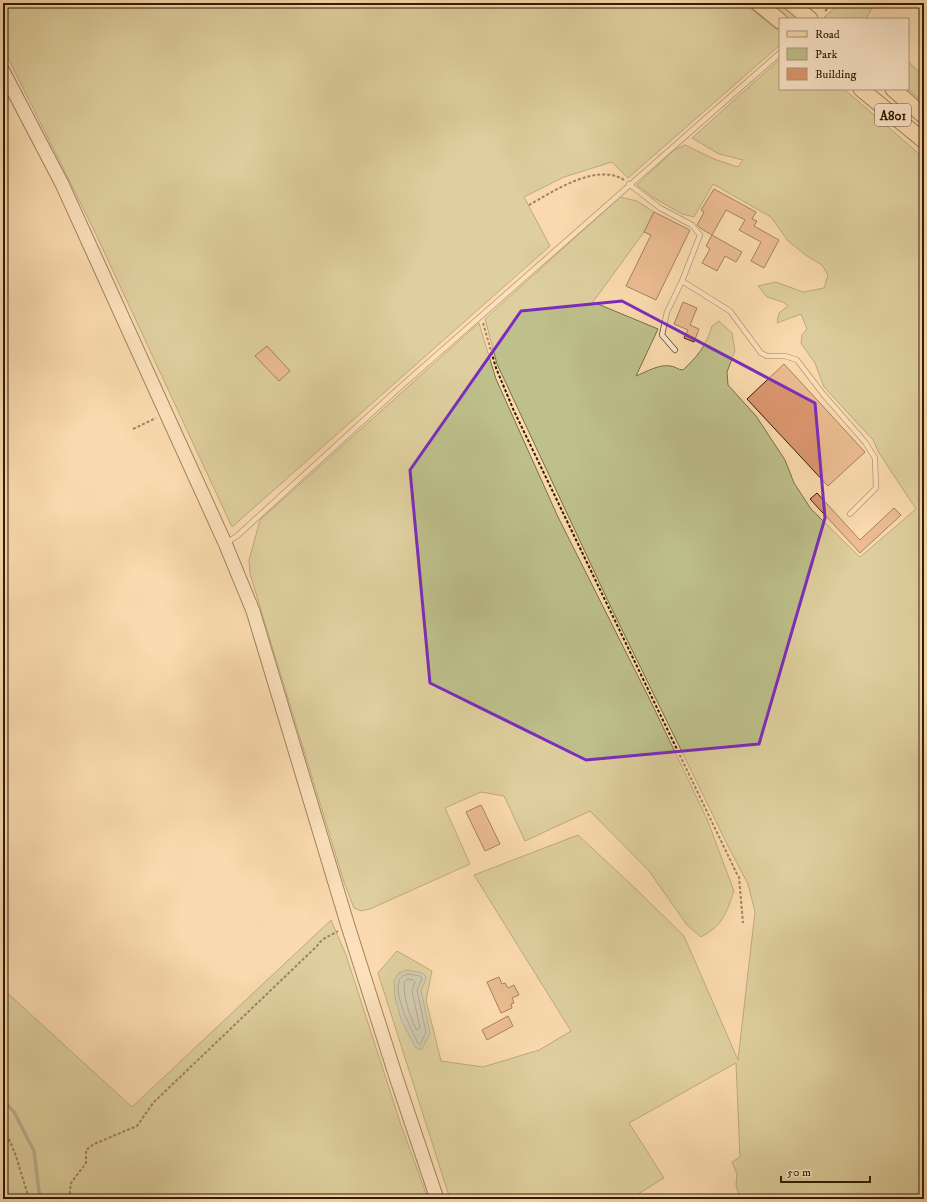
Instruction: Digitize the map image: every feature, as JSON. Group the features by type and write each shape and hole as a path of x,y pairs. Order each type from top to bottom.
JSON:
{"main road":[{"path":"758,3 779,20"},
{"path":"791,3 809,18"},
{"path":"3,71 62,184 225,543 253,611 348,926 436,1199"},
{"name":"A801","path":"862,90 924,142"},
{"name":"A801","path":"894,90 924,116"}],"lane":[{"path":"225,543 237,536 398,389 629,184 779,54"},
{"path":"629,184 660,208 692,225 700,235 682,281 667,312 662,335 675,350"},
{"path":"682,281 730,311 761,352 767,356 785,356 797,360 823,394 865,442 875,458 876,488 850,514"}],"path":[{"path":"825,11 834,3"},
{"path":"529,205 573,181 602,174 620,178 629,184"},
{"path":"479,317 484,327 496,368 514,411 739,877 743,923"},
{"path":"133,429 154,419 167,416"},
{"path":"69,1199 71,1183 86,1163 86,1150 94,1144 137,1126 153,1103 317,946 321,940 348,926"},
{"path":"3,1125 16,1156 29,1199"}],"highlighted area":[{"path":"622,301 815,403 825,518 759,744 586,760 430,683 410,470 521,311"}],"green space":[{"path":"3,3 744,3 779,31 779,46 628,178 612,162 564,177 524,197 550,246 232,527 94,230 3,48"},
{"path":"769,3 780,3 798,18 788,18"},
{"path":"841,3 875,3 868,18 824,17"},
{"path":"779,60 779,90 845,90 924,158 924,1199 740,1199 736,1185 737,1174 732,1162 740,1157 736,1063 629,1123 664,1178 630,1199 450,1199 378,973 397,951 432,971 426,1000 441,1061 483,1067 539,1050 571,1031 474,875 578,835 684,936 738,1060 755,912 748,884 609,603 497,364 485,319 620,197 637,201 654,212 644,232 593,302 658,329 636,376 661,366 672,366 683,370 701,350 712,326 719,321 732,333 735,351 727,372 728,385 756,416 785,460 794,483 811,509 860,557 916,509 879,453 873,440 824,387 815,363 801,343 802,335 807,329 801,314 777,323 779,313 788,306 783,302 767,297 758,286 776,282 803,292 824,288 828,275 822,265 807,256 788,241 771,217 713,184 694,217 682,214 654,198 637,185 674,150 685,145 714,159 738,167 743,160 719,154 692,138"},
{"path":"909,62 924,77 924,103 909,90"},
{"path":"479,323 496,379 558,517 651,702 707,819 734,891 723,918 714,928 701,937 687,925 649,871 590,811 525,841 504,796 481,792 445,808 470,864 370,909 361,911 354,908 344,882 250,574 249,560 260,520"},
{"path":"331,920 346,955 401,1125 428,1199 3,1199 3,989 132,1107"}],"water":[{"path":"407,970 422,973 426,976 421,990 430,1033 421,1050 415,1047 401,1019 395,997 394,981 399,973"}],"building":[{"path":"714,189 756,212 752,219 757,221 754,226 779,240 764,268 751,261 761,242 739,230 745,220 726,210 712,235 697,225 704,212 701,210"},
{"path":"654,212 690,230 656,300 626,286 651,235 644,232"},
{"path":"712,235 742,252 736,262 725,256 717,271 702,263 710,249 706,246"},
{"path":"683,302 697,308 690,325 699,329 694,342 684,338 688,330 674,324"},
{"path":"267,346 290,371 279,381 255,356"},
{"path":"784,364 865,452 828,486 747,399"},
{"path":"817,493 860,540 894,508 901,515 860,553 810,499"},
{"path":"481,805 500,844 485,851 466,812"},
{"path":"499,977 502,984 505,983 508,988 514,985 519,995 512,998 514,1003 511,1004 512,1008 501,1013 487,982"},
{"path":"508,1016 513,1026 487,1040 482,1030"}],"waterway":[{"path":"3,1100 14,1112 34,1151 40,1199"}]}
